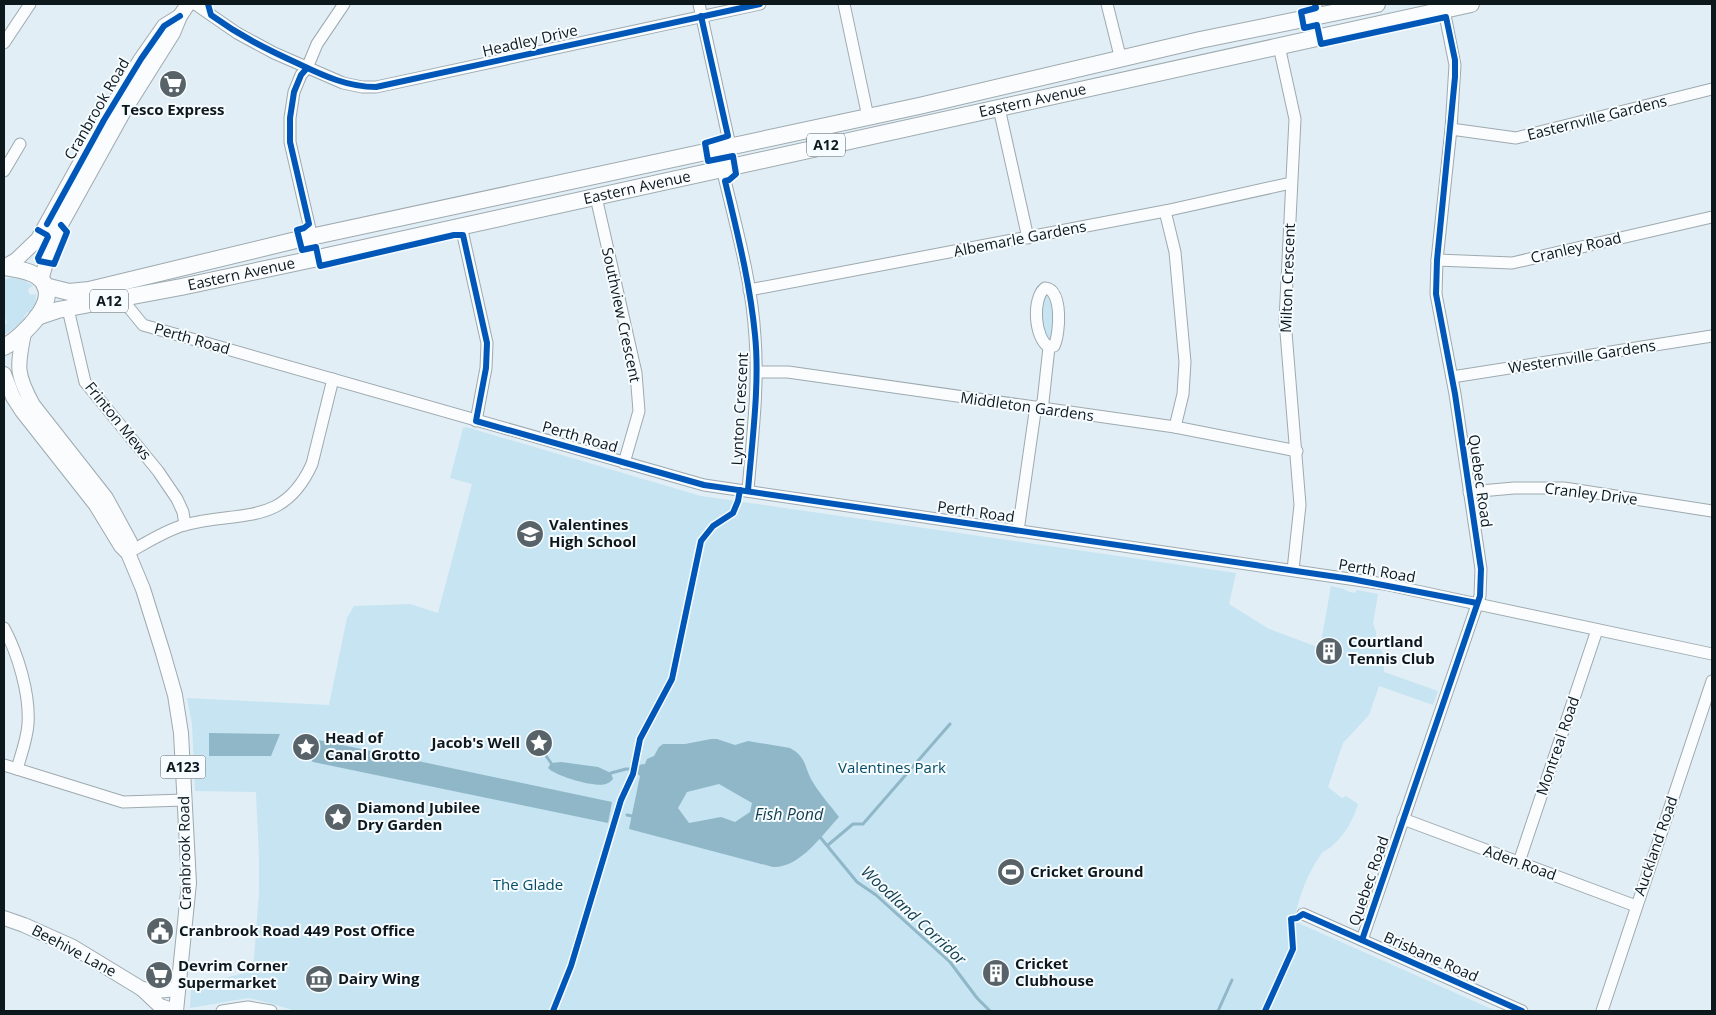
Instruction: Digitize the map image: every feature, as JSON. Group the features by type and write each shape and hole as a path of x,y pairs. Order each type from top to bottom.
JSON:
{"highway":[{"name":"Eastern Avenue","path":"43,283 58,290 80,292 312,238 1121,60 1317,10 1377,4"},
{"name":"Eastern Avenue","path":"37,317 68,308 308,260 1471,4"},
{"name":"A12","path":"4,267 30,273 43,283"},
{"path":"4,347 24,333 37,317 46,298 43,283"}],"main road":[{"name":"Cranbrook Road","path":"43,283 53,239 124,111 174,33 180,16 188,4"},
{"name":"Cranbrook Road","path":"4,267 16,260 38,240 104,120 141,59 164,26 180,16"},
{"name":"Cranbrook Road","path":"24,333 18,362 19,373 25,391 33,405 106,498 130,542 128,553"},
{"name":"Cranbrook Road","path":"4,374 13,397 22,411 96,505 121,546 128,553 154,623 174,695 181,733 189,883 176,1011"},
{"name":"Beehive Lane","path":"4,918 73,947 142,989 160,1006 176,1011"},
{"path":"142,989 177,989"}],"street":[{"path":"4,43 30,4"},
{"name":"Headley Drive","path":"195,4 249,41 343,83 362,87 376,87 760,4"},
{"path":"312,238 290,142 290,118 294,92 301,75 307,68 317,44 344,4"},
{"path":"699,4 730,146"},
{"path":"844,4 868,117"},
{"path":"1107,4 1121,60"},
{"name":"Quebec Road","path":"1362,940 1480,596 1481,569 1452,377 1436,294 1437,260 1455,65 1444,10"},
{"name":"Milton Crescent","path":"1279,46 1295,119 1285,320 1300,505 1293,570"},
{"name":"Easternville Gardens","path":"1450,129 1516,138 1712,89"},
{"path":"999,108 1028,238"},
{"path":"4,170 20,144"},
{"name":"Lynton Crescent","path":"722,168 749,290 755,336 757,372 748,490"},
{"name":"Albemarle Gardens","path":"749,290 1028,238 1292,184"},
{"name":"Southview Crescent","path":"596,197 636,373 638,411 624,463"},
{"path":"1166,211 1175,252 1185,362 1183,394 1175,427"},
{"name":"Cranley Road","path":"1437,260 1512,263 1712,217"},
{"path":"461,226 486,343 486,368 476,421"},
{"name":"Perth Road","path":"121,298 143,325 704,485 1384,584 1712,654"},
{"name":"Frinton Mews","path":"68,308 85,382 158,471 177,499 186,525"},
{"name":"Westernville Gardens","path":"1452,377 1712,336"},
{"path":"1018,531 1034,421 1036,412 1043,402 1049,347"},
{"name":"Middleton Gardens","path":"757,372 788,372 1175,427 1296,451"},
{"path":"128,553 168,530 263,511 289,499 306,477 312,464 333,379"},
{"name":"Cranley Drive","path":"1469,492 1514,488 1564,488 1712,511"},
{"path":"4,628 9,637 22,676 28,702 28,726 17,769"},
{"name":"Montreal Road","path":"1519,862 1597,630"},
{"name":"Auckland Road","path":"1602,1011 1712,681"},
{"path":"4,765 123,802 184,800"},
{"name":"Aden Road","path":"1403,819 1636,906"},
{"name":"Brisbane Road","path":"1303,914 1522,1011"},
{"path":"222,1011 248,1008 270,1011"}],"green space":[{"path":"11,278 22,280 33,286 29,288 28,292 31,295 36,294 35,305 30,313 28,312 24,316 25,318 4,335 4,325 7,323 4,315 4,280"},
{"path":"1048,293 1053,299 1055,336 1049,342 1041,325 1043,300 1045,294"},
{"name":"Valentines Park","path":"466,427 701,496 1236,573 1229,604 1269,629 1320,648 1331,586 1354,593 1357,590 1378,594 1373,623 1376,638 1383,654 1384,672 1438,691 1433,705 1379,686 1369,715 1343,743 1328,787 1342,798 1346,796 1358,804 1345,832 1332,846 1322,853 1312,869 1301,894 1294,921 1496,1011 296,1011 248,998 190,1008 191,986 253,971 259,893 259,857 256,792 195,791 192,724 187,698 329,705 347,618 354,606 410,604 438,613 472,484 450,478 463,428"}],"water":[{"path":"209,733 280,734 271,756 209,756"},
{"path":"309,738 612,802 608,823 313,762 307,756"},
{"name":"Fish Pond","path":"717,739 735,745 748,741 790,748 802,758 814,784 839,817 818,841 801,856 783,866 773,867 629,829 640,776 636,773 638,765 645,764 647,759 654,756 663,744 685,744","holes":["719,784 752,803 750,812 735,822 721,817 689,823 678,808 687,792"]},
{"path":"561,762 598,767 611,773 613,779 609,783 601,785 585,783 567,778 548,768 551,763"}],"waterway":[{"path":"828,845 853,824 863,824 950,724"},
{"path":"542,750 551,763"},
{"path":"611,773 626,769 638,769"},
{"path":"627,815 632,816"},
{"name":"Woodland Corridor","path":"820,837 857,882 876,895 950,962 977,998 990,1011"},
{"path":"1218,1011 1232,980"}],"cycle path":[{"path":"208,4 211,15 243,36 275,53 336,80 366,87 376,87 760,4"},
{"path":"1315,4 1316,8 1301,12 1304,28 1317,25 1321,44 1446,17 1455,60 1455,77 1437,260 1436,294 1455,394 1481,569 1480,596 1362,940"},
{"path":"47,224 104,120 141,59 164,26 180,16"},
{"path":"701,16 728,136 705,143 708,161 733,156 736,174 725,181 746,277 755,335 757,373 748,490"},
{"path":"307,68 301,75 294,92 290,118 290,142 309,224 297,230 302,250 316,247 320,266 454,235 463,235 487,343 486,368 476,421 704,485 1351,579 1477,603"},
{"path":"38,230 48,237 38,258 39,261 54,264 67,232 61,225"},
{"path":"553,1011 571,966 621,800 633,774 640,739 672,679 701,541 713,526 733,513 740,490"},
{"path":"1265,1011 1293,949 1291,919 1303,914 1522,1011"}],"place":[{"name":"Tesco Express","path":"173,84"},
{"name":"Valentines High School","path":"530,534"},
{"name":"Courtland Tennis Club","path":"1329,651"},
{"name":"Jacob's Well","path":"539,743"},
{"name":"Head of Canal Grotto","path":"306,747"},
{"name":"Diamond Jubilee Dry Garden","path":"338,817"},
{"name":"Cricket Ground","path":"1011,872"},
{"name":"Cranbrook Road 449 Post Office","path":"160,931"},
{"name":"Cricket Clubhouse","path":"996,973"},
{"name":"Devrim Corner Supermarket","path":"159,975"},
{"name":"Dairy Wing","path":"319,979"}],"park label":[{"name":"The Glade","path":"528,885"}]}
